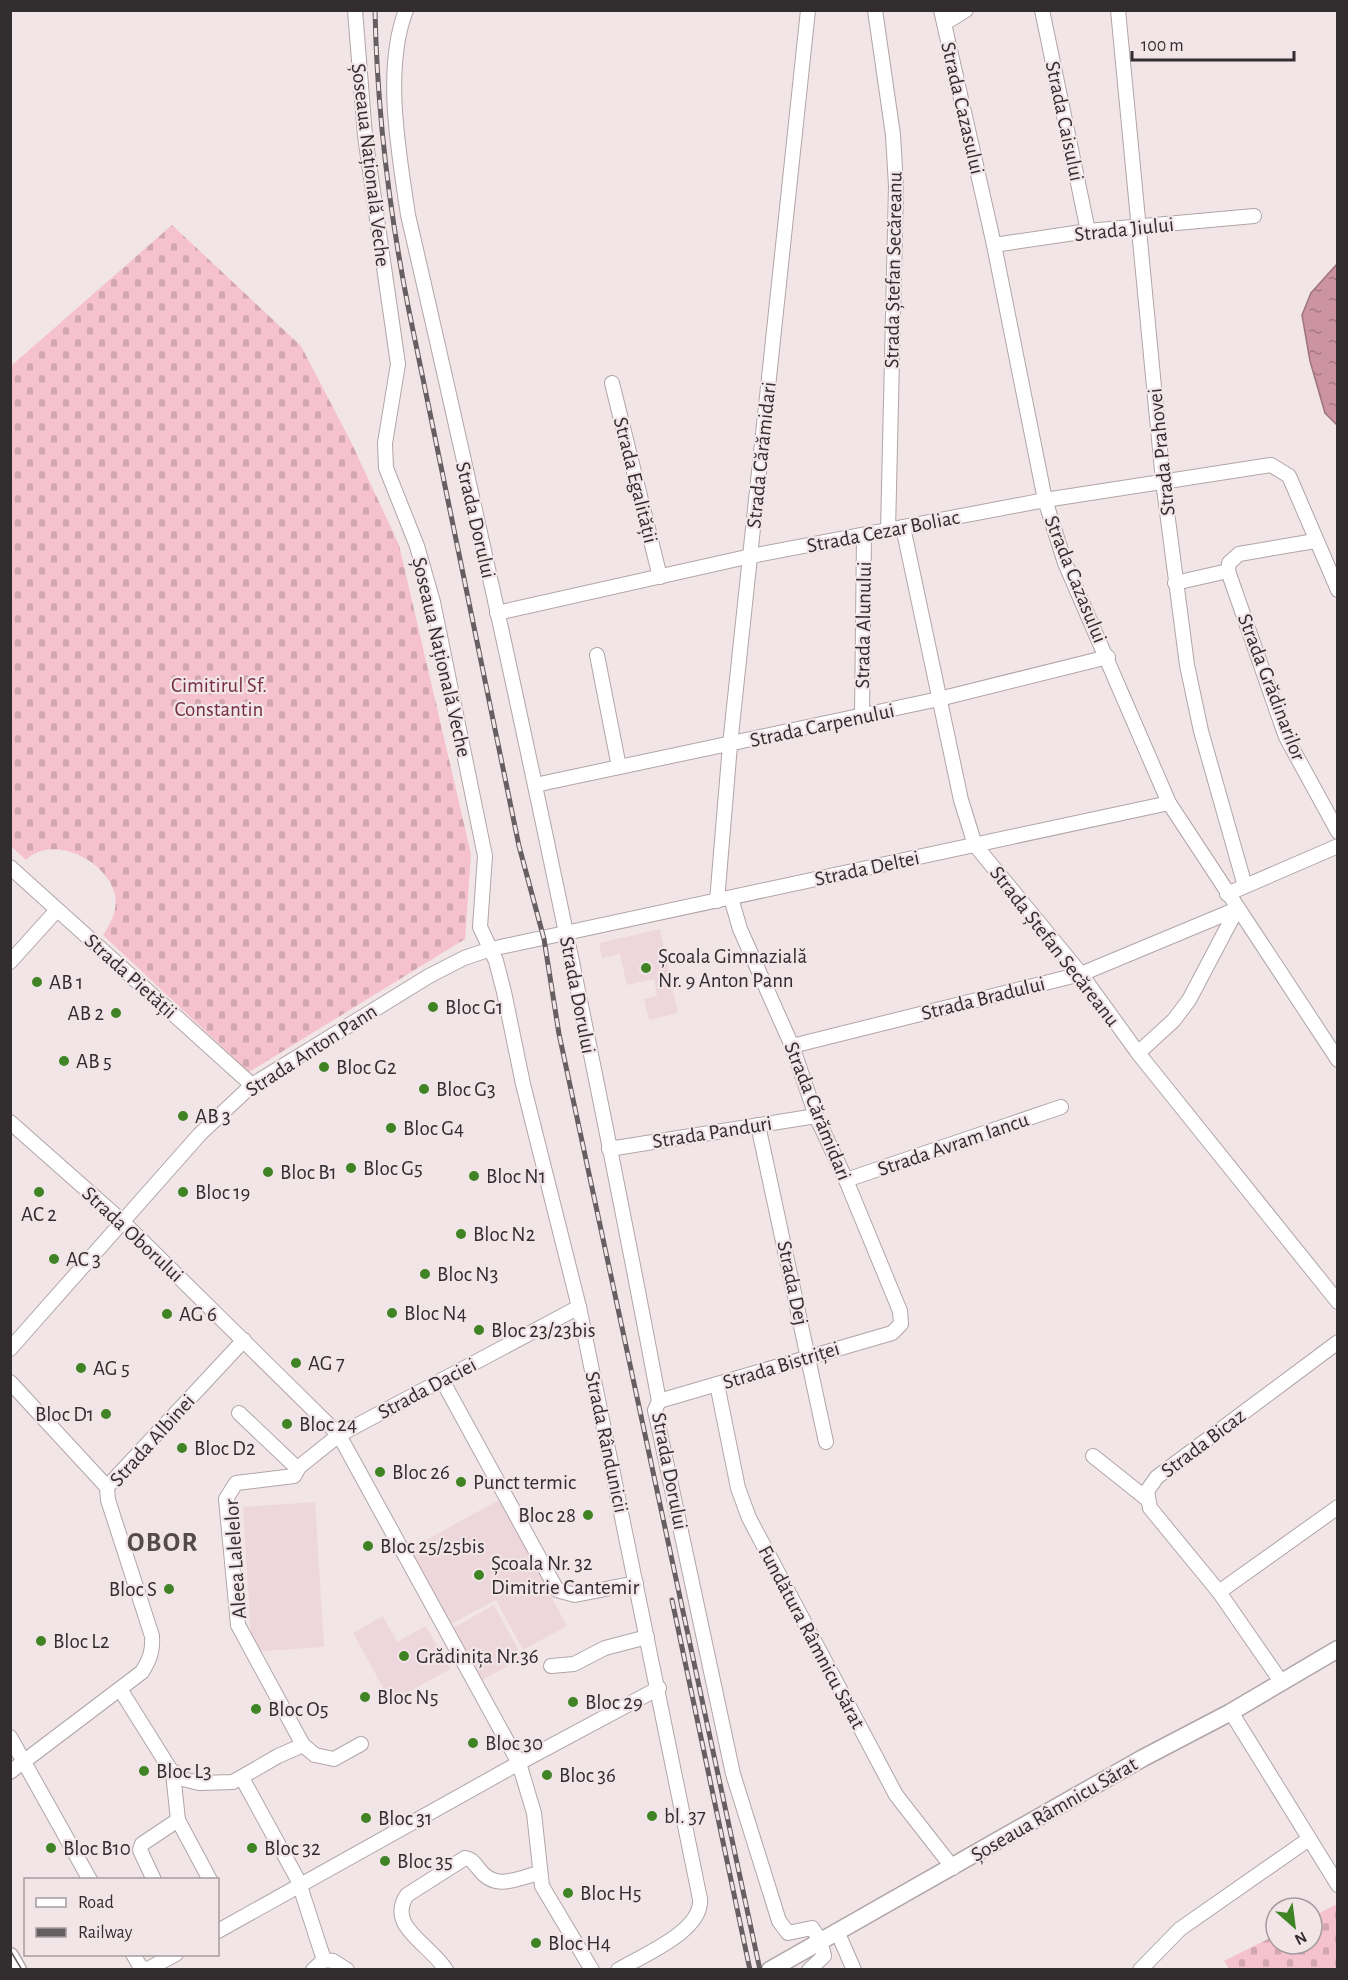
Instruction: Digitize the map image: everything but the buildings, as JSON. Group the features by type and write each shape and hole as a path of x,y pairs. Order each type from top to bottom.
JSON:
{"main road":[{"name":"Șoseaua Râmnicu Sărat","path":"770,1970 820,1940 953,1868 1135,1762 1282,1683 1338,1649"},
{"path":"10,1956 18,1970"}],"street":[{"name":"Șoseaua Națională Veche","path":"355,10 358,66 372,190 397,357 396,387 385,443 386,468 417,546 433,602 485,856 480,927 491,949"},
{"name":"Strada Dorului","path":"406,10 400,33 396,80 398,133 404,186 535,785 659,1401 655,1410 658,1426 728,1753 747,1825 782,1927 788,1933 812,1928 820,1940"},
{"name":"Strada Cărămidari","path":"808,10 730,745 724,899 740,929 792,1046 816,1116 846,1180 900,1311 901,1324"},
{"name":"Strada Ștefan Secăreanu","path":"875,10 893,135 896,186 888,531"},
{"path":"943,17 966,10"},
{"name":"Strada Caisului","path":"1042,10 1088,231"},
{"name":"Strada Prahovei","path":"1118,10 1175,584 1187,665 1201,731 1245,886"},
{"name":"Strada Cazasului","path":"943,17 994,245 1045,500 1065,563 1108,657 1169,804 1338,1060"},
{"name":"Strada Jiului","path":"994,245 1088,231 1254,216"},
{"name":"Strada Egalității","path":"612,383 660,577"},
{"name":"Strada Cezar Boliac","path":"497,613 751,556 1045,500 1271,465 1289,476 1315,541"},
{"name":"Strada Ștefan Secăreanu","path":"903,527 961,800 975,845 1081,974 1138,1053 1338,1302"},
{"name":"Strada Alunului","path":"862,716 864,535"},
{"path":"1175,584 1228,571 1229,563 1239,554 1315,541 1338,590"},
{"name":"Strada Grădinarilor","path":"1228,571 1287,737 1338,832"},
{"path":"597,655 619,767"},
{"name":"Strada Carpenului","path":"535,785 939,699 1108,657"},
{"name":"Strada Deltei","path":"565,934 1169,804"},
{"path":"1227,894 1338,846"},
{"name":"Strada Pietății","path":"10,867 252,1085"},
{"path":"1138,1053 1168,1026 1189,1000 1237,909"},
{"name":"Strada Bradului","path":"792,1046 1081,974 1237,909"},
{"path":"10,962 57,910"},
{"name":"Strada Anton Pann","path":"10,1349 200,1134 252,1085 429,976 464,958 491,949 565,934"},
{"name":"Strada Rândunicii","path":"491,949 579,1307 659,1688 700,1899 697,1917 682,1931 618,1970"},
{"name":"Strada Avram Iancu","path":"846,1180 1061,1107"},
{"name":"Strada Panduri","path":"609,1149 816,1116"},
{"name":"Strada Oborului","path":"10,1122 123,1222 339,1435 519,1762 534,1813 539,1873 549,1901 592,1970"},
{"name":"Strada Dej","path":"758,1125 810,1357 826,1442"},
{"name":"Strada Daciei","path":"339,1435 579,1307"},
{"name":"Strada Bistriței","path":"659,1401 892,1333 901,1324"},
{"name":"Strada Albinei","path":"10,1772 142,1672 153,1651 152,1636 108,1500 107,1487 243,1340"},
{"name":"Strada Bicaz","path":"1282,1683 1219,1592 1150,1508 1147,1499 1149,1484 1338,1342"},
{"path":"442,1380 557,1590 575,1596 636,1583"},
{"path":"10,1382 107,1487"},
{"name":"Fundătura Râmnicu Sărat","path":"717,1384 738,1488 749,1518 896,1795 953,1868"},
{"path":"239,1413 298,1469"},
{"name":"Aleea Lalelelor","path":"303,1746 238,1625 226,1499 236,1483 294,1476 298,1469 339,1435"},
{"path":"1093,1456 1147,1499"},
{"path":"1219,1592 1338,1507"},
{"path":"551,1666 574,1664 605,1648 647,1636"},
{"path":"219,1930 519,1762 659,1688"},
{"path":"120,1689 173,1773 178,1820 209,1878"},
{"path":"1230,1712 1338,1885"},
{"path":"10,1737 17,1744 23,1761 89,1878"},
{"path":"173,1773 183,1779 200,1783 233,1782 278,1756 303,1746 315,1755 334,1759 361,1744"},
{"path":"242,1778 300,1886 319,1965 333,1960 346,1970"},
{"path":"153,1878 140,1850 142,1844 178,1820"},
{"path":"1140,1970 1180,1929 1309,1839"},
{"path":"446,1970 437,1955 405,1926 399,1915 408,1895 465,1858 473,1861 486,1878 494,1882 504,1883 539,1873"},
{"path":"837,1931 854,1970"},
{"path":"809,1970 824,1956 820,1940"},
{"path":"134,1956 144,1969 172,1956"}],"shaded area":[{"name":"Școala Gimnazială Nr. 9 Anton Pann","path":"660,929 678,1013 649,1020 644,999 657,996 654,979 627,985 620,954 602,958 599,943"},
{"name":"Școala Nr. 32 Dimitrie Cantemir","path":"499,1500 567,1626 523,1650 496,1600 447,1626 406,1551"},
{"path":"315,1502 324,1647 252,1652 243,1507"},
{"path":"494,1605 523,1658 482,1680 453,1628"},
{"name":"Grădinița Nr.36","path":"383,1616 397,1642 426,1626 450,1669 391,1702 353,1633"}],"green space":[{"name":"Cimitirul Sf. Constantin","path":"172,225 301,346 352,444 399,545 471,854 465,939 249,1072 103,935 113,916 116,901 110,883 102,872 91,862 65,851 51,849 38,852 26,860 11,846 11,366"},
{"path":"1337,1904 1337,1969 1229,1969 1224,1961 1264,1941 1264,1956 1324,1956 1324,1911"}],"water":[{"path":"1337,264 1337,425 1325,413 1310,361 1302,315 1311,293"}],"tram line":[{"path":"10,1950 22,1970"}],"railway":[{"path":"375,10 378,85 385,159 408,306 519,846 544,939 559,1034 760,1970"},
{"path":"672,1600 750,1970"}],"place":[{"name":"Școala Gimnazială Nr. 9 Anton Pann","path":"646,968"},
{"name":"AB 1","path":"37,982"},
{"name":"Bloc G1","path":"433,1007"},
{"name":"AB 2","path":"116,1013"},
{"name":"AB 5","path":"64,1061"},
{"name":"Bloc G2","path":"324,1067"},
{"name":"Bloc G3","path":"424,1089"},
{"name":"AB 3","path":"183,1116"},
{"name":"Bloc G4","path":"391,1128"},
{"name":"Bloc G5","path":"351,1168"},
{"name":"Bloc B1","path":"268,1172"},
{"name":"Bloc N1","path":"474,1176"},
{"name":"AC 2","path":"39,1192"},
{"name":"Bloc 19","path":"183,1192"},
{"name":"Bloc N2","path":"461,1234"},
{"name":"AC 3","path":"54,1259"},
{"name":"Bloc N3","path":"425,1274"},
{"name":"Bloc N4","path":"392,1313"},
{"name":"AG 6","path":"167,1314"},
{"name":"Bloc 23/23bis","path":"479,1330"},
{"name":"AG 7","path":"296,1363"},
{"name":"AG 5","path":"81,1368"},
{"name":"Bloc D1","path":"106,1414"},
{"name":"Bloc 24","path":"287,1424"},
{"name":"Bloc D2","path":"182,1448"},
{"name":"Bloc 26","path":"380,1472"},
{"name":"Punct termic","path":"461,1482"},
{"name":"Bloc 28","path":"588,1515"},
{"name":"Bloc 25/25bis","path":"368,1546"},
{"name":"Școala Nr. 32 Dimitrie Cantemir","path":"479,1575"},
{"name":"Bloc S","path":"169,1589"},
{"name":"Bloc L2","path":"41,1641"},
{"name":"Grădinița Nr.36","path":"404,1656"},
{"name":"Bloc N5","path":"365,1697"},
{"name":"Bloc 29","path":"573,1702"},
{"name":"Bloc O5","path":"256,1709"},
{"name":"Bloc 30","path":"473,1743"},
{"name":"Bloc L3","path":"144,1771"},
{"name":"Bloc 36","path":"547,1775"},
{"name":"bl. 37","path":"652,1816"},
{"name":"Bloc 31","path":"366,1818"},
{"name":"Bloc B10","path":"51,1848"},
{"name":"Bloc 32","path":"252,1848"},
{"name":"Bloc 35","path":"385,1861"},
{"name":"Bloc H5","path":"568,1893"},
{"name":"Bloc H4","path":"536,1943"}],"district":[{"name":"OBOR","path":"163,1542"}]}
